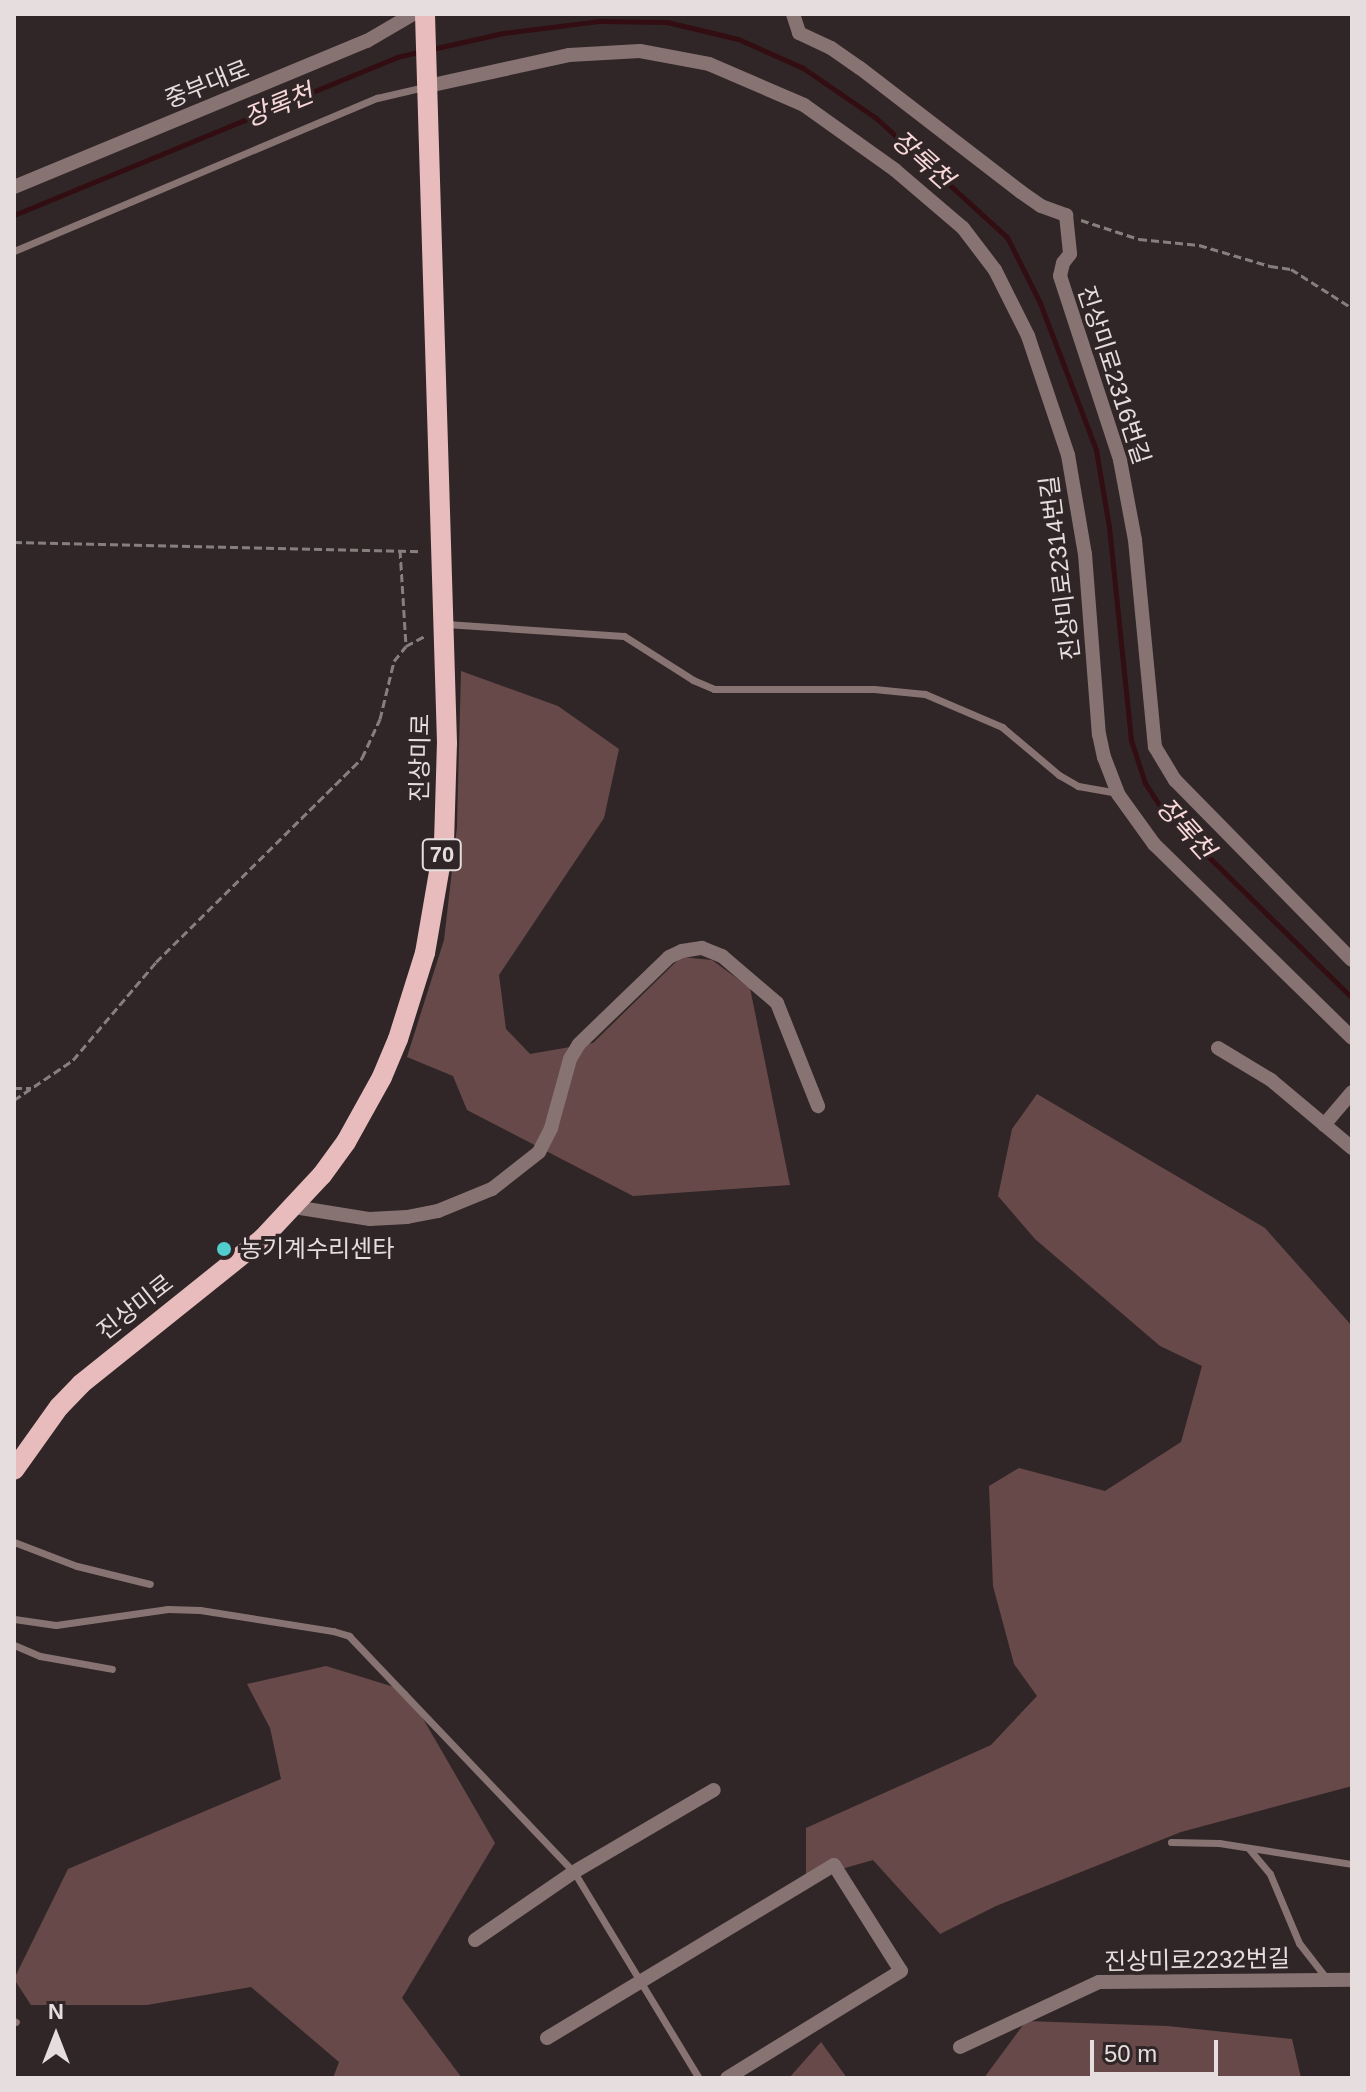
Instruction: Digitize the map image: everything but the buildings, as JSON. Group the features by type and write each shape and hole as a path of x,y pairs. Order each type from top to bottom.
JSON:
{"main road":[{"name":"70","path":"421,16 428,83"},
{"name":"진상미로","path":"14,1470 59,1407 81,1384 263,1238 294,1207 338,1153 367,1108 398,1039 425,953 444,843 446,624 441,551 428,83"}],"street":[{"path":"793,14 799,33 831,48 860,68 1041,206 1066,215"},
{"name":"중부대로","path":"14,187 421,16"},
{"name":"진상미로2314번길","path":"428,83 521,62 605,52 640,51 709,64 747,77 804,105 895,170 963,228 995,270 1028,336 1068,455 1083,531 1099,734 1118,794 1154,844 1352,1038"},
{"name":"진상미로2316번길","path":"1066,215 1070,254 1063,263 1063,290 1120,460 1135,540 1155,747 1175,780 1352,960"},
{"path":"294,1207 370,1219 407,1217 438,1211 492,1189 539,1152 551,1128 570,1059 579,1044 669,957 682,951 702,948 722,956 777,1003 818,1106"},
{"path":"1218,1048 1271,1080 1352,1148"},
{"path":"1324,1125 1352,1092"},
{"path":"475,1940 574,1872 714,1790"},
{"path":"547,2038 834,1865 901,1971 727,2078"},
{"name":"진상미로2232번길","path":"960,2047 1099,1982 1352,1980"}],"lane":[{"path":"14,251 377,98 428,83"},
{"path":"446,624 624,636 693,680 714,689 874,689 925,694 1002,727 1059,775 1078,786 1118,794"},
{"path":"14,1542 77,1566 150,1584"},
{"path":"14,1619 56,1625 168,1609 200,1610 349,1636 574,1872 699,2078"},
{"path":"14,1645 40,1656 112,1669"},
{"path":"1171,1842 1219,1843 1352,1864"},
{"path":"1250,1850 1270,1874 1299,1943 1328,1981"}],"path":[{"path":"1066,215 1139,239 1199,245 1291,269 1352,308"},
{"path":"14,542 441,551"},
{"path":"400,550 406,646"},
{"path":"14,1100 73,1060 156,962 362,758 380,719 394,661 406,646 446,624"},
{"path":"14,1088 31,1088"}],"shaded area":[{"path":"461,671 558,706 619,749 604,818 499,975 506,1029 530,1054 593,1043 681,957 712,960 750,988 790,1185 633,1196 467,1110 453,1076 407,1057 444,940 457,827"},
{"path":"1037,1094 1265,1228 1352,1326 1352,1786 1181,1832 996,1906 940,1934 873,1860 806,1879 806,1828 991,1745 1037,1696 1014,1664 993,1586 989,1486 1019,1468 1105,1491 1181,1442 1202,1366 1160,1346 1035,1239 998,1196 1012,1129"},
{"path":"326,1666 407,1691 495,1843 402,1998 462,2078 333,2078 339,2062 251,1987 147,2005 31,2005 14,1979 68,1869 281,1779 270,1728 247,1684"},
{"path":"1026,2021 1167,2026 1292,2039 1301,2078 984,2078"},
{"path":"821,2042 847,2078 789,2078"}],"waterway":[{"name":"장록천","path":"432,49 503,33 600,21 667,22 738,39 803,68 876,118 1007,237 1040,303 1096,450 1109,527 1131,740 1145,783 1166,815 1352,998"},
{"name":"장록천","path":"14,215 397,57 422,51"}],"place":[{"name":"농기계수리센타","path":"224,1249"}]}
